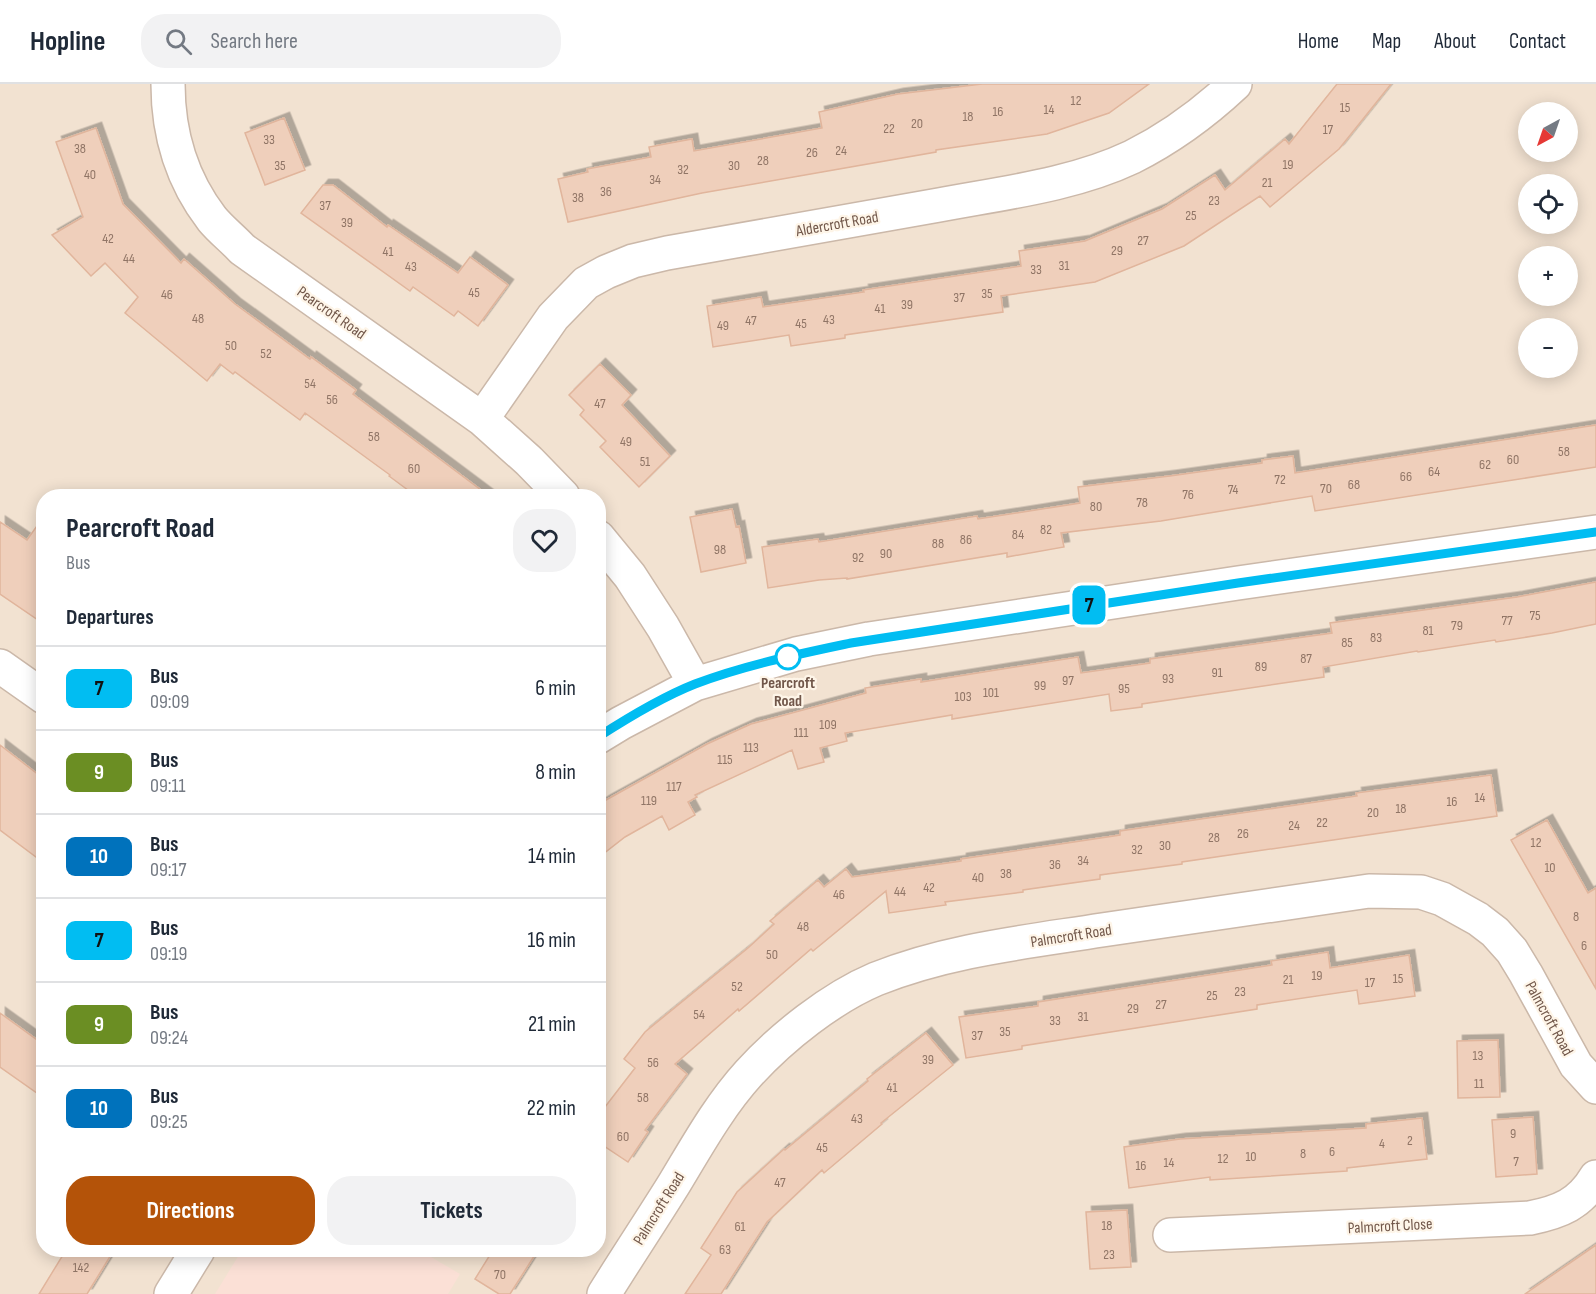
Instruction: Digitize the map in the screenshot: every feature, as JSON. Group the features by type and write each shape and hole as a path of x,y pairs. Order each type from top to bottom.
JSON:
{"street":[{"name":"Pearcroft Road","path":"168,84 168,108 175,146 190,185 213,220 242,249 482,419 556,489"},
{"name":"Aldercroft Road","path":"482,419 553,317 586,284 606,272 633,261 667,253 989,196 1061,181 1131,157 1155,144 1207,110 1235,84"},
{"path":"606,732 695,684 796,654 870,639 1226,584 1596,532"},
{"path":"606,547 636,585 695,684"},
{"path":"0,666 36,691"},
{"name":"Palmcroft Road","path":"604,1294 715,1116 749,1073 770,1052 826,1008 874,980 917,965 956,955 1032,941 1369,891 1421,892 1442,898 1479,919 1512,951 1576,1065 1596,1087"},
{"name":"Palmcroft Close","path":"1170,1235 1530,1218 1555,1213 1576,1201 1596,1177"},
{"path":"171,1294 194,1257"}],"shaded area":[{"path":"0,84 1596,84 1596,1294 0,1294"},
{"path":"238,1257 431,1257 460,1274 448,1294 215,1294"}],"building":[{"path":"982,84 1149,84 1109,113 1047,134 936,150 936,152 702,193 568,222 558,179 588,172 587,169 651,157 649,147 692,139 694,151 822,128 819,112 898,94"},
{"path":"1337,84 1391,84 1339,149 1270,207 1260,196 1184,246 1095,282 1001,296 1003,312 845,335 845,338 791,346 789,335 713,347 707,306 761,297 763,307 1021,266 1019,251 1085,241 1162,209 1215,175 1225,190 1285,139 1289,144"},
{"path":"284,118 305,170 265,185 245,133"},
{"path":"96,128 123,204 181,263 184,259 235,304 356,390 353,394 480,489 407,489 305,413 300,420 235,372 233,374 220,364 207,381 125,313 138,297 105,263 91,276 52,235 83,217 56,142"},
{"path":"323,185 333,185 387,227 388,225 458,273 470,257 508,285 478,326 458,311 454,316 413,287 410,291 301,213"},
{"path":"600,364 631,395 622,405 670,456 639,487 600,447 606,441 580,415 584,410 569,395"},
{"path":"1596,425 1596,467 1315,511 1312,496 1161,521 1061,533 1064,547 1007,557 1007,553 847,579 819,580 768,588 762,547 818,539 819,542 977,516 978,519 1080,503 1078,487 1262,463 1262,460 1293,456 1295,473"},
{"path":"732,509 736,527 739,526 746,563 701,572 690,517"},
{"path":"0,522 27,540 36,527 36,619 0,594"},
{"path":"1596,582 1596,624 1496,642 1495,640 1417,651 1323,667 1324,677 1142,704 1142,707 1111,711 1109,694 952,719 952,715 845,733 847,741 820,748 824,762 798,769 792,750 695,795 697,797 688,802 695,815 669,830 662,816 625,837 606,852 606,800 707,744 751,724 866,693 865,688 921,679 921,682 1078,657 1081,673 1150,663 1150,659 1332,633 1330,623 1517,597"},
{"path":"0,745 36,773 36,857 0,830"},
{"path":"1491,775 1497,816 1100,875 1100,879 945,902 946,905 889,913 886,891 813,951 811,949 675,1064 687,1074 645,1130 648,1132 628,1162 606,1147 606,1106 635,1068 624,1059 645,1032 748,948 774,924 770,921 818,880 824,887 846,869 852,877 961,861 961,859 1120,835 1120,831 1357,796 1356,793"},
{"path":"1547,820 1588,893 1596,888 1596,989 1511,840"},
{"path":"1328,952 1330,968 1409,955 1415,996 1359,1004 1357,990 1257,1005 1257,1009 1022,1046 1022,1049 966,1058 959,1017 1038,1006 1038,1002 1272,965 1271,961"},
{"path":"0,1013 36,1039 36,1092 0,1067"},
{"path":"926,1033 953,1065 824,1173 822,1170 767,1222 721,1294 685,1294 711,1255 701,1248 737,1192 784,1149 868,1081 867,1079"},
{"path":"1498,1040 1500,1097 1458,1098 1457,1041"},
{"path":"1533,1117 1537,1174 1496,1177 1492,1120"},
{"path":"1422,1118 1427,1159 1347,1168 1347,1171 1210,1180 1210,1177 1129,1188 1124,1147 1180,1139 1366,1128 1366,1124"},
{"path":"1127,1210 1131,1267 1090,1269 1086,1212"},
{"path":"1596,1245 1596,1294 1525,1294"},
{"path":"62,1257 110,1257 87,1294 39,1294"},
{"path":"489,1257 534,1257 510,1294 499,1294 475,1279"}],"bus line":[{"name":"7","path":"606,732 695,684 796,654 870,639 1596,532"}],"place":[{"name":"Pearcroft Road","path":"788,657"}]}
